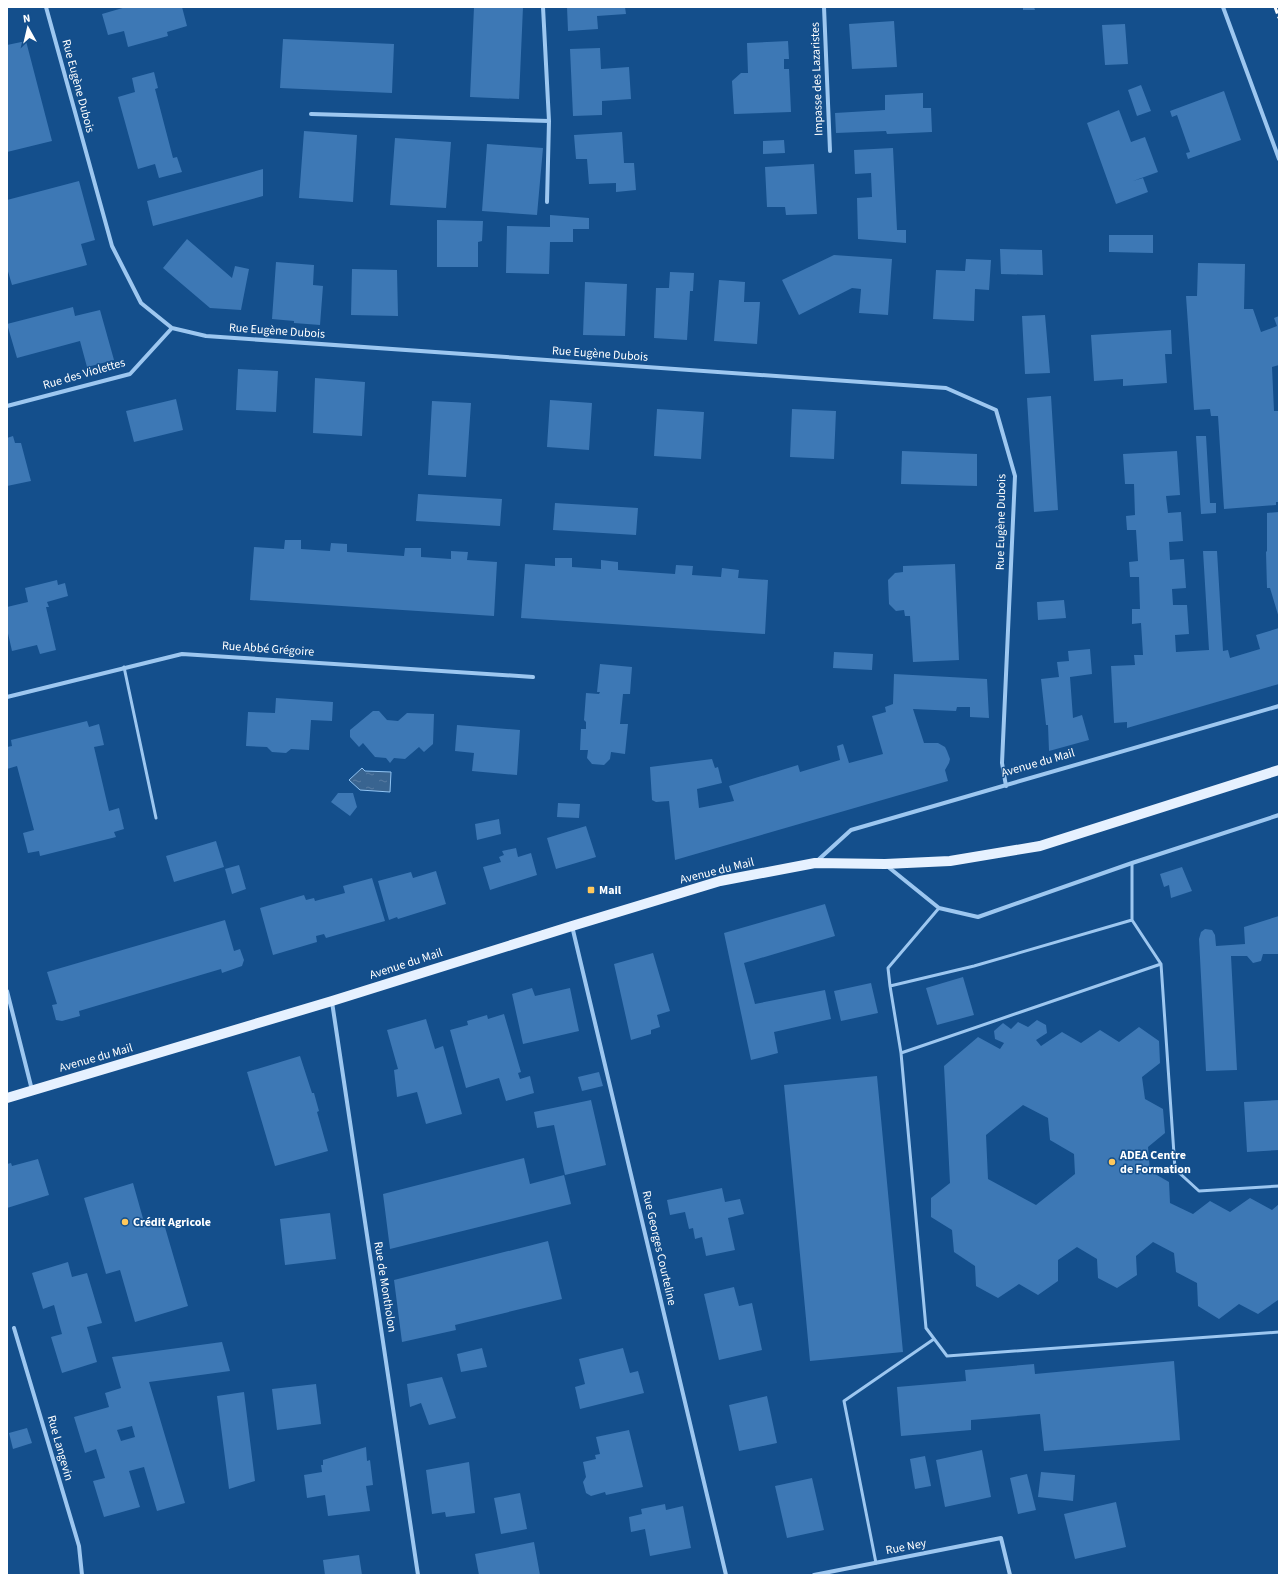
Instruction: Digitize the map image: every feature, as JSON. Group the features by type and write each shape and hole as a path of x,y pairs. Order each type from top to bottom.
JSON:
{"main road":[{"name":"Avenue du Mail","path":"7,1098 332,1001 720,881 814,863 885,864 950,861 1040,846 1279,770"}],"street":[{"name":"Rue Eugène Dubois","path":"46,7 112,246 141,303 172,328 206,336 946,388 996,410 1014,476 1002,763 1006,786"},
{"path":"543,7 549,121 548,202"},
{"name":"Impasse des Lazaristes","path":"824,7 830,151"},
{"path":"1223,7 1279,159"},
{"path":"311,114 549,121"},
{"name":"Rue des Violettes","path":"7,406 130,374 172,328"},
{"name":"Rue Abbé Grégoire","path":"7,697 124,667 182,654 533,677"},
{"name":"Avenue du Mail","path":"814,863 850,830 1279,706"},
{"path":"885,864 939,908 978,917 1279,815"},
{"name":"Rue Georges Courteline","path":"572,926 726,1575"},
{"path":"7,991 32,1090"},
{"name":"Rue de Montholon","path":"332,1001 418,1575"},
{"name":"Rue Langevin","path":"14,1328 79,1546 82,1575"},
{"name":"Rue Ney","path":"814,1575 1001,1538 1010,1575"}],"lane":[{"path":"124,667 156,818"},
{"path":"1132,864 1132,920 1161,964 1175,1169 1199,1191 1279,1186"},
{"path":"939,908 888,968 901,1054 926,1328 947,1356 1279,1332"},
{"path":"890,986 974,966 1132,920"},
{"path":"901,1054 1161,964"},
{"path":"876,1563 844,1401 934,1339"}],"water":[{"path":"362,768 365,771 391,772 390,792 360,790 349,780"}],"building":[{"path":"126,7 182,7 187,26 167,32 168,36 128,47 124,31 108,35 102,14"},
{"path":"474,7 523,7 519,99 470,97"},
{"path":"567,7 625,7 626,14 597,16 598,29 568,31"},
{"path":"1023,7 1034,7 1035,10 1023,10"},
{"path":"894,21 897,67 852,69 849,24"},
{"path":"1125,24 1128,64 1105,65 1102,25"},
{"path":"283,39 394,44 392,93 280,88"},
{"path":"26,41 52,141 7,152 7,45"},
{"path":"788,41 789,59 784,59 784,69 789,69 791,112 734,114 732,81 741,73 748,73 747,43"},
{"path":"600,48 601,69 629,67 631,99 602,101 602,115 573,116 570,49"},
{"path":"154,72 158,88 155,89 173,158 177,157 182,172 159,178 155,164 138,169 118,97 135,92 132,78"},
{"path":"1141,85 1151,111 1137,116 1128,90"},
{"path":"1224,91 1241,140 1188,159 1186,153 1190,152 1177,115 1172,117 1170,111"},
{"path":"923,93 923,108 931,108 932,132 887,134 886,131 836,133 835,113 885,110 885,95"},
{"path":"1119,110 1131,142 1145,137 1158,172 1133,181 1143,178 1148,192 1116,204 1087,123"},
{"path":"304,131 357,135 353,202 299,198"},
{"path":"622,132 624,163 634,163 636,190 616,192 616,183 589,184 587,159 576,159 574,135"},
{"path":"395,138 451,142 446,208 390,205"},
{"path":"784,140 785,153 763,154 763,141"},
{"path":"487,144 543,148 537,215 482,211"},
{"path":"893,148 897,230 906,230 906,243 858,239 857,198 872,197 871,173 855,174 854,150"},
{"path":"814,164 817,214 786,215 785,207 767,207 765,167"},
{"path":"263,169 263,196 153,226 147,201"},
{"path":"79,181 95,240 81,244 87,265 12,285 7,268 7,200"},
{"path":"550,215 589,218 589,229 573,229 573,242 550,242 549,274 506,273 507,226 550,227"},
{"path":"437,220 483,221 482,241 478,242 478,267 437,267"},
{"path":"1109,235 1153,235 1153,253 1109,252"},
{"path":"187,239 232,278 235,266 249,269 241,310 210,308 163,268"},
{"path":"1000,249 1042,250 1043,275 1001,274"},
{"path":"834,255 892,259 888,315 859,313 861,289 852,288 799,315 782,280"},
{"path":"966,259 991,260 989,290 975,289 974,321 933,319 936,270 965,271"},
{"path":"276,262 314,265 313,285 323,286 320,325 294,323 294,321 272,319"},
{"path":"1198,263 1245,264 1244,309 1253,309 1261,332 1277,326 1274,318 1279,316 1279,365 1272,367 1274,411 1279,411 1279,502 1276,502 1276,505 1224,509 1218,416 1211,416 1210,409 1194,410 1186,296 1197,296"},
{"path":"352,269 397,270 398,316 351,315"},
{"path":"670,272 694,273 693,291 690,291 687,340 654,338 656,288 669,288"},
{"path":"719,280 745,282 744,302 760,302 757,344 714,341"},
{"path":"585,282 627,284 625,336 583,335"},
{"path":"73,307 75,316 100,310 114,360 87,367 80,341 17,358 7,324"},
{"path":"1045,315 1050,373 1025,374 1022,316"},
{"path":"1171,330 1172,354 1165,354 1167,383 1123,386 1123,379 1094,381 1091,335"},
{"path":"238,369 278,371 276,412 236,410"},
{"path":"315,378 365,382 362,436 313,433"},
{"path":"1051,396 1058,510 1034,512 1027,398"},
{"path":"176,399 183,430 134,442 126,411"},
{"path":"550,400 592,403 589,450 547,447"},
{"path":"432,401 471,403 466,477 428,475"},
{"path":"657,409 704,412 701,459 654,456"},
{"path":"792,409 836,411 834,459 790,457"},
{"path":"13,436 15,443 21,443 31,481 7,486 7,438"},
{"path":"1196,436 1206,436 1210,503 1216,503 1216,513 1201,514"},
{"path":"902,451 977,454 977,486 901,484"},
{"path":"1177,451 1180,495 1166,496 1168,513 1181,512 1183,541 1169,542 1170,560 1184,559 1186,588 1172,589 1173,605 1187,605 1189,634 1175,635 1176,652 1209,650 1203,551 1217,551 1223,651 1228,650 1230,658 1260,649 1256,635 1279,628 1279,684 1127,728 1127,722 1114,723 1111,666 1135,665 1134,655 1143,655 1141,623 1132,624 1132,609 1140,609 1139,577 1130,577 1129,562 1138,561 1136,530 1127,530 1126,516 1135,515 1134,484 1125,484 1123,454"},
{"path":"418,494 502,499 500,526 416,521"},
{"path":"555,503 638,508 636,535 553,530"},
{"path":"1279,512 1279,618 1270,588 1267,588 1266,552 1267,513"},
{"path":"285,540 301,540 301,549 330,551 331,543 347,544 347,552 404,556 405,548 421,548 421,557 451,559 451,551 468,552 467,560 497,562 494,616 250,600 254,547 284,549"},
{"path":"555,558 572,558 572,567 601,569 601,560 618,562 618,570 675,574 676,565 693,566 692,575 721,577 722,568 739,570 738,578 768,580 765,634 521,618 525,564 555,566"},
{"path":"955,564 959,660 913,662 910,616 905,616 904,610 896,611 889,604 888,580 895,573 903,572 903,566"},
{"path":"57,580 58,585 65,583 68,596 47,602 49,607 46,607 56,650 40,654 37,645 12,651 7,629 7,607 28,602 25,588"},
{"path":"1064,600 1066,618 1038,620 1037,602"},
{"path":"1090,649 1092,674 1070,677 1073,718 1082,715 1089,740 1049,751 1048,725 1046,725 1041,679 1059,677 1057,662 1069,661 1068,651"},
{"path":"834,652 873,654 872,670 833,668"},
{"path":"600,664 632,667 630,694 623,694 620,724 628,724 625,754 611,752 610,759 604,765 592,764 587,758 588,750 580,750 581,729 586,729 586,722 584,720 586,693 599,694 600,692 597,692"},
{"path":"894,674 987,679 989,718 970,717 970,707 957,707 956,711 913,709 924,743 938,743 945,747 947,751 950,759 945,770 948,781 675,860 669,801 656,802 652,800 650,767 712,759 715,768 718,767 722,783 697,789 699,808 734,801 729,786 798,765 800,772 840,760 837,746 843,744 849,763 883,754 872,716 886,712 885,707 893,704"},
{"path":"276,698 333,702 332,721 311,720 309,750 291,749 286,753 272,752 267,747 246,746 248,712 275,713"},
{"path":"373,711 379,711 387,720 398,721 407,713 434,714 433,744 424,752 419,747 405,759 394,758 390,763 386,758 375,757 363,743 359,747 350,737 350,730"},
{"path":"87,721 89,727 99,724 104,745 94,747 109,811 119,808 124,829 114,832 116,837 40,856 39,851 28,853 23,833 34,830 17,766 7,769 7,747 12,746 11,740"},
{"path":"457,725 520,730 517,775 472,771 474,753 455,751"},
{"path":"338,793 353,793 357,807 350,816 331,802"},
{"path":"558,803 580,804 579,818 557,817"},
{"path":"499,819 501,834 477,840 475,824"},
{"path":"586,826 596,857 556,869 547,838"},
{"path":"216,841 224,867 174,882 166,856"},
{"path":"516,848 518,857 531,853 537,875 490,890 483,867 501,862 499,857 504,855 502,851"},
{"path":"239,865 246,889 232,894 225,869"},
{"path":"1182,867 1192,891 1171,898 1169,885 1164,887 1160,874"},
{"path":"436,871 446,904 398,919 397,917 389,920 378,881 411,872 413,878"},
{"path":"372,878 385,921 326,938 324,934 316,936 317,942 273,955 260,908 304,895 306,900 314,898 315,901 345,893 343,886"},
{"path":"825,904 835,936 744,963 755,1004 825,990 831,1019 774,1032 778,1053 751,1060 724,933"},
{"path":"1279,916 1279,954 1263,954 1261,961 1253,963 1247,956 1231,956 1237,1070 1206,1071 1199,939 1201,932 1205,929 1212,930 1215,935 1216,946 1245,944 1244,927"},
{"path":"225,920 234,951 240,949 244,960 242,966 222,973 221,969 79,1011 80,1016 62,1021 56,1020 52,1005 57,1004 47,972"},
{"path":"653,953 670,1011 657,1015 660,1027 651,1030 651,1034 631,1040 614,964"},
{"path":"963,977 974,1015 937,1025 926,988"},
{"path":"871,983 878,1013 841,1021 834,991"},
{"path":"532,988 535,996 570,988 579,1031 523,1044 512,994"},
{"path":"504,1014 521,1072 518,1073 520,1079 530,1076 534,1093 506,1101 499,1078 466,1088 450,1030 468,1025 467,1021 487,1015 488,1019"},
{"path":"426,1019 435,1049 443,1046 462,1114 426,1124 417,1092 397,1097 394,1070 398,1069 387,1030"},
{"name":"ADEA Centre de Formation","path":"1037,1020 1046,1025 1047,1033 1036,1040 1041,1046 1062,1032 1081,1043 1100,1030 1119,1042 1139,1027 1159,1041 1160,1063 1142,1077 1145,1099 1163,1109 1165,1133 1148,1147 1150,1171 1169,1182 1170,1203 1193,1214 1210,1201 1230,1212 1250,1198 1272,1210 1279,1204 1279,1301 1278,1300 1258,1314 1239,1304 1219,1319 1198,1306 1197,1283 1176,1272 1174,1253 1153,1242 1136,1256 1137,1275 1117,1288 1098,1278 1097,1259 1077,1247 1058,1260 1058,1281 1038,1295 1019,1284 998,1298 976,1286 975,1266 954,1252 952,1230 931,1217 931,1198 950,1183 944,1066 978,1037 1000,1049 1004,1043 995,1039 994,1031 1003,1023 1011,1029 1018,1022 1028,1027","holes":["1023,1105 1048,1118 1050,1140 1074,1154 1075,1174 1036,1205 988,1179 986,1135"]},
{"path":"300,1056 312,1093 314,1093 319,1111 317,1112 328,1151 275,1166 247,1072"},
{"path":"599,1072 603,1086 582,1091 578,1077"},
{"path":"877,1076 903,1352 810,1361 784,1085"},
{"path":"591,1100 606,1165 565,1175 554,1125 537,1128 534,1112"},
{"path":"1279,1100 1279,1150 1247,1152 1244,1102"},
{"path":"524,1158 530,1184 564,1175 571,1204 390,1249 383,1194"},
{"path":"38,1159 49,1195 7,1208 7,1164 11,1163 12,1166"},
{"path":"133,1183 144,1222 162,1217 188,1306 135,1322 120,1270 106,1274 84,1198"},
{"path":"722,1188 725,1202 740,1199 744,1214 728,1218 735,1250 706,1256 702,1237 695,1239 693,1228 689,1229 685,1212 670,1215 667,1200"},
{"path":"330,1213 336,1259 285,1265 280,1219"},
{"path":"548,1241 562,1299 455,1325 456,1330 402,1342 394,1280"},
{"path":"68,1262 72,1277 87,1273 102,1323 87,1327 97,1362 62,1373 51,1337 62,1334 54,1305 43,1309 32,1273"},
{"path":"734,1287 739,1306 752,1303 762,1350 719,1360 704,1294"},
{"path":"222,1342 230,1371 149,1382 185,1503 157,1511 144,1467 129,1471 140,1507 104,1517 93,1481 105,1478 96,1449 85,1453 74,1417 109,1407 105,1393 121,1388 112,1357","holes":["132,1426 135,1437 121,1441 117,1430"]},
{"path":"482,1348 487,1367 461,1372 457,1354"},
{"path":"623,1348 630,1373 638,1371 644,1393 580,1409 575,1387 585,1384 579,1359"},
{"path":"1174,1361 1180,1440 1044,1451 1040,1414 971,1420 971,1430 901,1436 897,1387 966,1381 965,1370 1034,1364 1035,1374"},
{"path":"442,1377 456,1418 429,1425 421,1403 410,1407 407,1384"},
{"path":"316,1384 321,1424 277,1430 272,1389"},
{"path":"244,1392 255,1481 229,1489 217,1396"},
{"path":"767,1396 777,1443 739,1451 729,1405"},
{"path":"27,1428 32,1443 13,1449 9,1433"},
{"path":"629,1430 643,1487 606,1495 605,1492 591,1496 586,1493 583,1482 586,1477 583,1462 596,1459 595,1455 600,1454 596,1437"},
{"path":"366,1447 367,1461 370,1460 373,1485 366,1486 370,1511 328,1516 325,1495 307,1498 304,1475 322,1472 321,1465 323,1465 323,1460"},
{"path":"982,1450 991,1497 945,1507 936,1460"},
{"path":"925,1456 931,1486 915,1489 910,1459"},
{"path":"469,1462 475,1513 446,1517 445,1512 432,1514 426,1470"},
{"path":"1041,1472 1075,1475 1073,1501 1038,1497"},
{"path":"1027,1474 1036,1510 1018,1514 1010,1478"},
{"path":"812,1478 824,1530 787,1538 775,1486"},
{"path":"520,1493 527,1529 501,1534 494,1498"},
{"path":"1116,1502 1126,1547 1075,1559 1064,1514"},
{"path":"665,1504 666,1510 683,1506 691,1548 650,1556 645,1529 631,1532 629,1517 642,1514 641,1509"},
{"path":"534,1542 540,1575 479,1575 475,1554"},
{"path":"359,1555 362,1575 325,1575 323,1560"}],"railway":[{"path":"1275,7 1279,18"}],"place":[{"name":"Mail","path":"591,890"},
{"name":"ADEA Centre de Formation","path":"1112,1162"},
{"name":"Crédit Agricole","path":"125,1222"}]}
